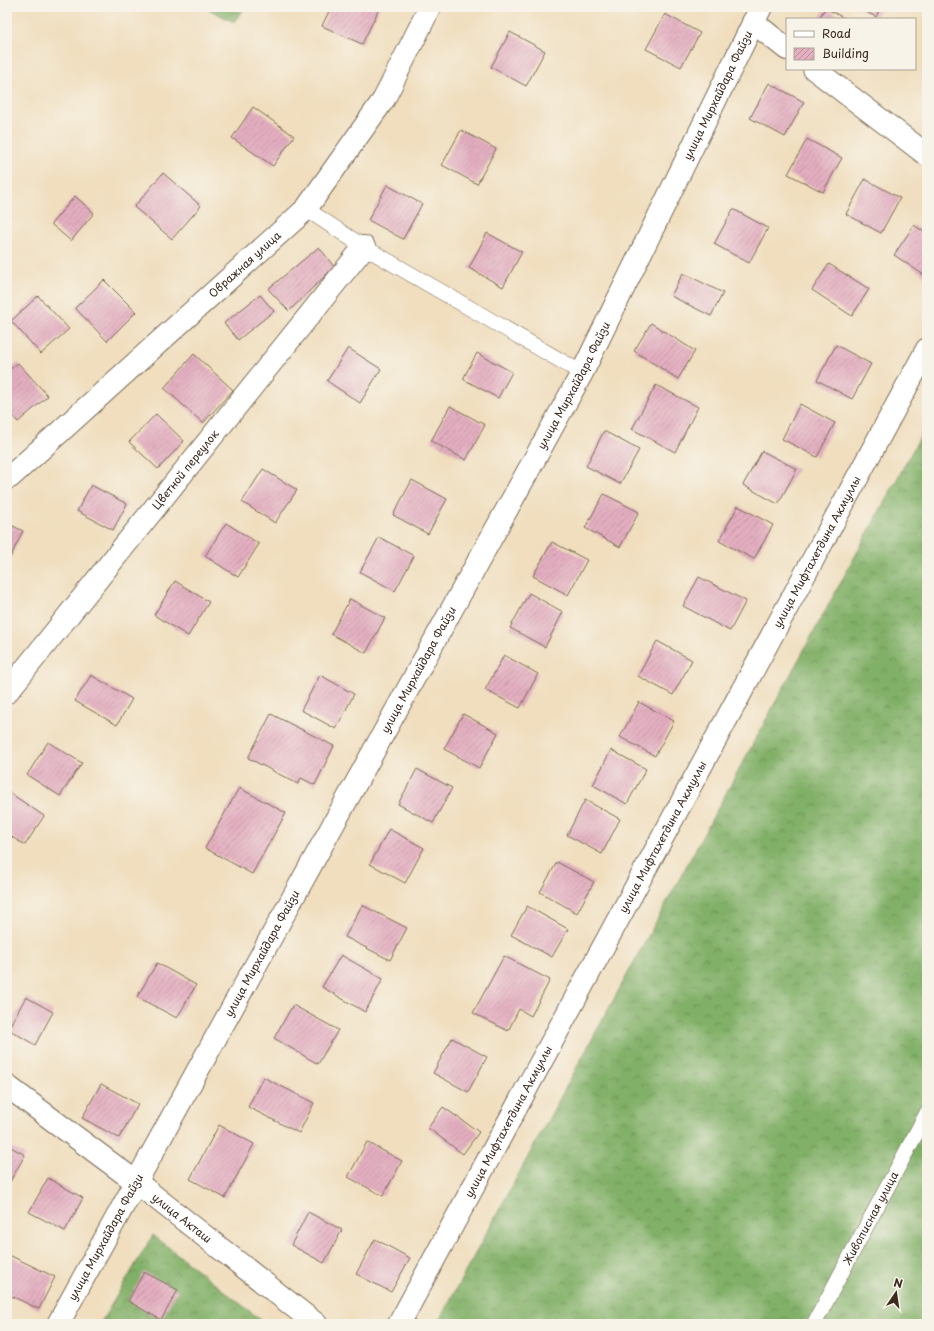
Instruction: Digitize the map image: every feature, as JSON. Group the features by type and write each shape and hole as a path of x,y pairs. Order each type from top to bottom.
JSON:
{"street":[{"name":"Овражная улица","path":"7,478 10,477 306,209 384,99 430,7"},
{"path":"757,15 786,47"},
{"name":"улица Мирхайдара Файзи","path":"58,1324 582,373 757,15"},
{"path":"815,70 927,155"},
{"name":"Цветной переулок","path":"7,692 364,247"},
{"name":"улица Мифтахетдина Акмуллы","path":"399,1324 927,349"},
{"name":"улица Акташ","path":"7,1086 136,1182 316,1324"}],"lane":[{"path":"306,209 364,247 582,373"},
{"name":"Живописная улица","path":"814,1324 927,1113"}],"green space":[{"path":"204,7 245,7 234,22"},
{"path":"927,424 927,1324 437,1324"},
{"path":"153,1235 266,1324 100,1324"}],"building":[{"path":"331,7 380,7 362,44 322,26"},
{"path":"857,7 881,7 876,17"},
{"path":"825,8 844,18 820,18"},
{"path":"665,14 700,33 681,67 646,49"},
{"path":"510,32 545,51 526,86 491,67"},
{"path":"769,83 804,102 785,137 750,118"},
{"path":"253,107 294,136 273,166 232,138"},
{"path":"461,130 496,149 477,184 442,165"},
{"path":"807,139 842,158 823,192 788,174"},
{"path":"163,173 201,206 172,239 134,207"},
{"path":"865,179 900,198 881,233 846,214"},
{"path":"387,185 422,204 403,239 368,220"},
{"path":"75,196 94,213 71,241 51,224"},
{"path":"733,209 768,228 749,263 714,244"},
{"path":"914,225 927,234 927,277 894,255"},
{"path":"487,233 522,252 503,287 469,268"},
{"path":"319,247 334,267 289,311 268,289"},
{"path":"829,264 869,289 852,316 812,290"},
{"path":"683,273 723,293 711,316 671,296"},
{"path":"104,280 136,312 107,341 75,308"},
{"path":"260,295 274,311 238,340 224,323"},
{"path":"38,296 69,329 41,354 11,321"},
{"path":"651,323 695,351 678,379 634,351"},
{"path":"836,345 871,364 852,399 817,380"},
{"path":"348,348 381,369 360,403 327,381"},
{"path":"477,353 512,372 498,398 463,379"},
{"path":"194,354 233,390 203,423 164,388"},
{"path":"18,363 48,396 18,422 7,409 7,372"},
{"path":"656,385 698,407 675,452 632,429"},
{"path":"800,404 835,423 817,457 782,439"},
{"path":"450,406 485,425 466,460 431,441"},
{"path":"156,414 184,441 158,469 129,442"},
{"path":"604,431 639,450 620,484 586,466"},
{"path":"762,451 797,469 778,504 743,485"},
{"path":"263,469 297,490 275,523 242,502"},
{"path":"412,480 447,499 428,534 393,515"},
{"path":"91,485 127,504 113,530 77,511"},
{"path":"604,494 639,512 620,547 585,528"},
{"path":"738,506 773,525 754,559 719,541"},
{"path":"7,523 23,531 7,564"},
{"path":"226,523 259,544 238,577 205,556"},
{"path":"379,537 414,556 395,591 360,572"},
{"path":"552,542 587,560 568,595 533,576"},
{"path":"699,577 746,601 730,631 683,606"},
{"path":"175,581 209,602 188,636 154,615"},
{"path":"529,593 563,612 545,647 510,628"},
{"path":"350,599 385,618 366,653 331,634"},
{"path":"657,641 692,660 673,695 638,676"},
{"path":"504,655 538,674 520,708 485,690"},
{"path":"91,675 132,699 117,725 75,701"},
{"path":"320,675 354,694 336,729 301,710"},
{"path":"639,702 674,721 655,756 620,737"},
{"path":"271,714 334,746 315,785 301,778 298,784 248,758"},
{"path":"463,714 498,733 479,768 444,749"},
{"path":"48,742 82,763 60,796 27,775"},
{"path":"611,750 646,769 627,804 593,785"},
{"path":"417,769 452,788 433,823 398,804"},
{"path":"239,788 286,813 252,874 205,848"},
{"path":"7,791 44,816 25,845 7,834"},
{"path":"585,800 620,819 602,854 567,835"},
{"path":"389,829 424,848 405,883 370,864"},
{"path":"557,862 594,882 577,913 540,892"},
{"path":"362,905 407,928 390,960 345,937"},
{"path":"527,906 568,929 552,957 511,935"},
{"path":"341,955 383,979 365,1012 322,987"},
{"path":"504,956 550,980 531,1016 519,1009 508,1031 473,1013"},
{"path":"157,963 196,985 177,1018 137,997"},
{"path":"26,997 53,1012 35,1045 8,1029"},
{"path":"293,1005 338,1030 318,1064 274,1038"},
{"path":"452,1038 487,1057 468,1092 433,1073"},
{"path":"263,1077 314,1103 299,1133 248,1107"},
{"path":"101,1084 138,1104 119,1138 82,1118"},
{"path":"443,1107 479,1132 463,1154 428,1128"},
{"path":"219,1125 254,1144 225,1198 190,1179"},
{"path":"367,1142 402,1161 383,1196 348,1177"},
{"path":"7,1145 25,1155 7,1187"},
{"path":"48,1178 83,1198 65,1231 29,1212"},
{"path":"308,1212 342,1230 324,1263 291,1245"},
{"path":"375,1239 410,1258 391,1292 356,1274"},
{"path":"9,1255 55,1277 39,1309 7,1294 7,1260"},
{"path":"144,1272 178,1290 161,1320 128,1301"}]}
